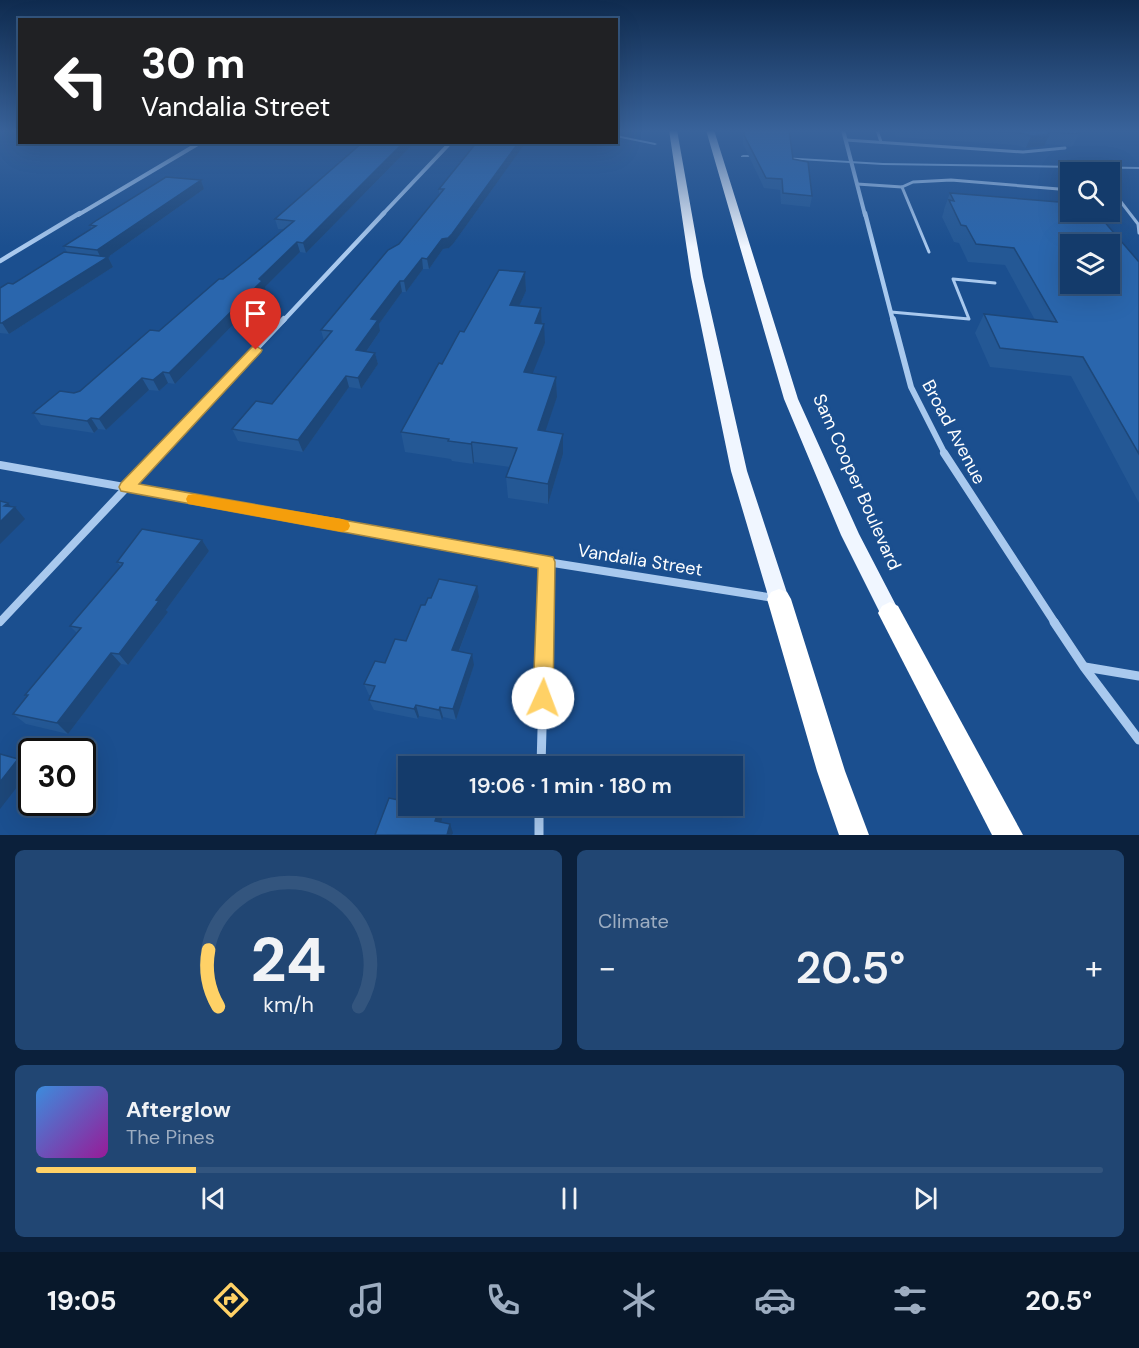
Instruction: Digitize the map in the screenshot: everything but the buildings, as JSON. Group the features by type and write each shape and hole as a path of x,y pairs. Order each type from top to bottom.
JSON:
{"highway":[{"path":"779,599 831,771 854,835"},
{"name":"Sam Cooper Boulevard","path":"890,613 1008,835"}],"main road":[{"path":"679,169 697,277 739,471 779,599"},
{"name":"Sam Cooper Boulevard","path":"722,169 791,399 850,535 890,613"}],"street":[{"path":"0,261 155,169"},
{"path":"0,622 426,169"},
{"name":"Broad Avenue","path":"853,169 911,387 950,465 1084,667 1139,740"},
{"name":"Vandalia Street","path":"0,465 547,562 779,599"},
{"path":"541,756 547,562"},
{"path":"1084,667 1139,676"},
{"path":"538,835 539,816"}],"lane":[{"path":"856,180 902,187 914,182 951,180 1060,189"},
{"path":"902,187 929,252"},
{"path":"1120,201 1138,224 1139,233"},
{"path":"891,312 969,320 953,279 995,283"}],"slow traffic":[{"path":"194,499 342,526"}],"route":[{"path":"256,350 127,487 547,562 543,698"}]}
